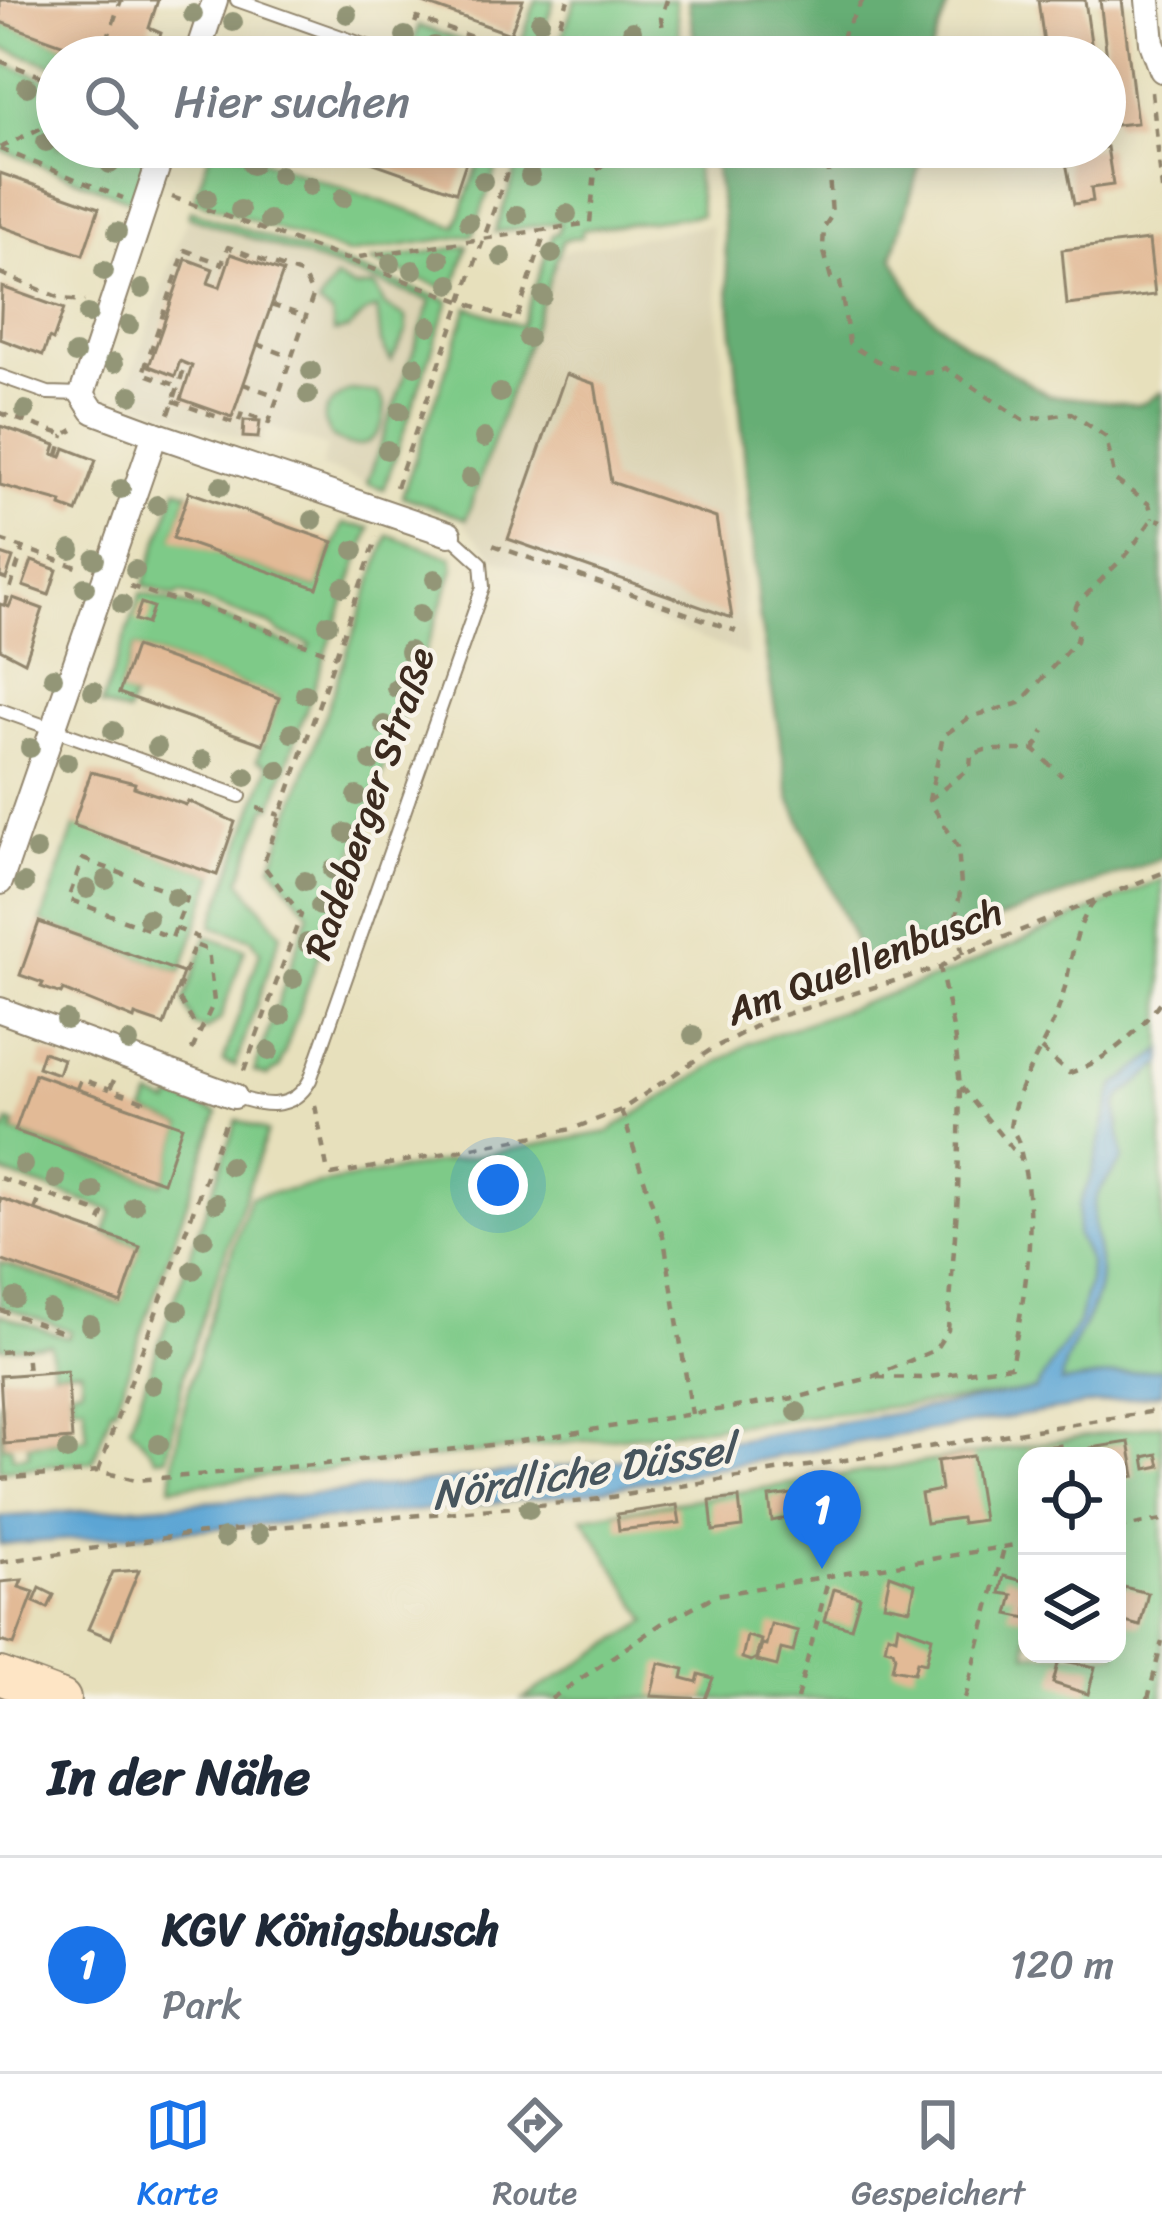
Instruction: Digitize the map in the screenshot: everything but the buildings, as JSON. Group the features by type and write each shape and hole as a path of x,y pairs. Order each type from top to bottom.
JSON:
{"street":[{"path":"203,36 215,0"},
{"path":"1148,0 1161,70"},
{"path":"82,394 157,168"},
{"name":"Radeberger Straße","path":"82,394 93,410 158,435 449,534"},
{"path":"0,882 158,435"},
{"path":"0,1010 234,1096"},
{"path":"0,1676 62,1699"}],"lane":[{"path":"237,0 339,36"},
{"path":"0,376 48,393 82,394"},
{"name":"Radeberger Straße","path":"304,1092 483,587 481,563 449,534"},
{"path":"0,710 239,796"},
{"path":"234,1096 261,1106 284,1104 304,1092"}],"path":[{"path":"108,36 121,0"},
{"path":"555,36 568,0"},
{"path":"664,36 661,18 668,0"},
{"path":"843,36 863,0"},
{"path":"408,36 417,17 470,36"},
{"path":"0,61 36,74"},
{"path":"1161,70 1150,96 1162,190"},
{"path":"0,148 36,130"},
{"path":"0,148 36,160"},
{"path":"59,168 346,259 516,321 547,229"},
{"path":"98,1471 301,915 263,865 509,168"},
{"path":"346,259 590,223 599,168"},
{"path":"829,168 832,215 824,227 824,248 831,278 840,283 850,343 863,355 910,372 934,374 945,368 1023,420 1071,413 1106,437 1115,480 1149,504 1153,518"},
{"path":"173,401 238,424 242,412 269,422 313,296 303,275 227,247 222,264 185,250 143,374 178,386"},
{"path":"0,273 62,298 110,303"},
{"path":"271,304 305,316"},
{"path":"257,344 291,356"},
{"path":"158,435 186,363"},
{"path":"243,384 278,396"},
{"path":"0,413 64,435 76,429"},
{"path":"58,455 64,435"},
{"path":"1153,518 1162,521"},
{"path":"963,954 955,926 961,886 958,847 929,800 943,736 970,717 1020,703 1076,640 1078,631 1071,621 1077,604 1128,553 1153,518"},
{"path":"0,540 175,601 182,598 336,656"},
{"path":"488,543 736,631"},
{"path":"5,605 23,548"},
{"path":"1034,750 1043,731"},
{"path":"929,800 970,768 970,755 995,749 1034,750 1062,776"},
{"path":"83,859 187,898 175,928 172,938 68,899 83,859"},
{"name":"Am Quellenbusch","path":"304,1092 315,1102 332,1175 547,1135 621,1110 712,1049 767,1020 940,967 1162,873"},
{"path":"872,1377 921,1378 1011,1366 1031,1237 1030,1187 1019,1138 1010,1128 1013,1102 1062,1002 1083,916 1098,898"},
{"path":"175,928 197,937 177,995 199,1032"},
{"path":"183,1077 216,989 208,950 195,945"},
{"path":"0,1479 98,1471 136,1480 508,1443 800,1397 872,1377 935,1350 947,1330 958,1195 960,1085 940,967"},
{"path":"1041,1049 1069,1073 1089,1066 1142,1028 1162,999"},
{"path":"77,1089 84,1070"},
{"path":"81,1079 110,1089"},
{"path":"960,1085 1022,1161"},
{"path":"621,1110 664,1239 692,1414"},
{"path":"0,1178 103,1214 96,1231"},
{"path":"35,1210 42,1193"},
{"path":"0,1310 68,1334"},
{"path":"0,1352 26,1350 28,1374"},
{"path":"0,1562 192,1534 586,1501 1162,1410"},
{"path":"1126,1526 1162,1520"},
{"path":"551,1699 661,1624 716,1595 1018,1545"},
{"path":"964,1699 1004,1547"},
{"path":"797,1699 829,1575"},
{"path":"1148,1699 1162,1641"}],"shaded area":[{"path":"188,216 431,301 367,483 321,467 327,447 267,426 260,445 124,397"},
{"path":"711,225 748,657 497,559 464,525 558,252"}],"green space":[{"path":"536,0 554,0 542,36 523,36"},
{"path":"575,0 675,0 679,36 562,36"},
{"path":"688,0 950,0 937,36 694,36"},
{"path":"0,22 39,36 36,60 0,47"},
{"path":"419,26 448,36 415,36"},
{"path":"0,62 36,75 36,163 0,149"},
{"path":"48,168 158,168 144,206"},
{"path":"205,168 285,168 456,227 477,168 497,168 473,235 347,254 194,200"},
{"path":"517,168 695,168 701,215 583,229 581,237 563,240 466,519 402,496 468,307 521,326 560,222 495,232"},
{"path":"715,168 919,168 893,257 918,305 964,344 1048,395 1139,405 1162,392 1162,858 867,968 790,798 759,614"},
{"path":"190,210 449,301 384,489 367,483 431,301 188,216"},
{"path":"468,246 453,291 369,261"},
{"path":"336,278 354,288 375,286 385,306 406,317 407,331 391,361 381,343 377,308 367,311 349,329 334,332 332,314 318,305"},
{"path":"351,390 378,393 385,404 380,429 368,442 354,445 328,432 324,418 331,404"},
{"path":"177,488 189,492 174,537 316,588 343,524 370,528 272,807 267,806 240,880 281,934 235,1066 223,1062 260,952 252,939 212,926 269,765 257,760 279,698 135,647 119,692 133,698 127,714 101,705 141,593 203,610 307,652 311,645 181,593 174,596 143,585"},
{"path":"388,535 452,557 454,569 279,1068 267,1076 254,1072 309,913 272,866"},
{"path":"75,825 215,874 181,972 41,923"},
{"path":"1162,879 1162,1377 171,1487 192,1377 250,1197 608,1132 749,1043 949,973"},
{"path":"207,936 245,949 220,1020 206,1030 195,1026 184,1001"},
{"path":"151,1097 170,1104 173,1097 218,1113 115,1408 93,1462 0,1470 0,1400 4,1446 11,1446 13,1457 29,1455 28,1445 87,1438 84,1404 73,1405 71,1389 82,1387 81,1369 53,1371 50,1344 0,1348 0,1314 68,1338 71,1331 0,1305 0,1262 120,1304 140,1246 105,1233 112,1211 0,1172 0,1129 6,1131 9,1122 15,1124 13,1132 162,1184 182,1126 144,1112"},
{"path":"237,1120 267,1132 185,1369 167,1457 156,1458 130,1426"},
{"path":"1162,1424 1162,1699 523,1699 648,1621 583,1517 1018,1447 1018,1663 1126,1663 1126,1447 1019,1447"}],"water":[{"name":"Nördliche Düssel","path":"1162,1050 1162,1064 1121,1097 1117,1107 1123,1159 1101,1189 1094,1211 1100,1270 1097,1294 1061,1383 1162,1368 1162,1393 833,1446 584,1493 368,1516 0,1545 0,1517 331,1493 609,1461 1035,1390 1078,1323 1089,1281 1090,1263 1077,1235 1079,1205 1092,1174 1111,1096 1115,1086"}],"place":[{"name":"KGV Königsbusch","path":"822,1569"}]}
